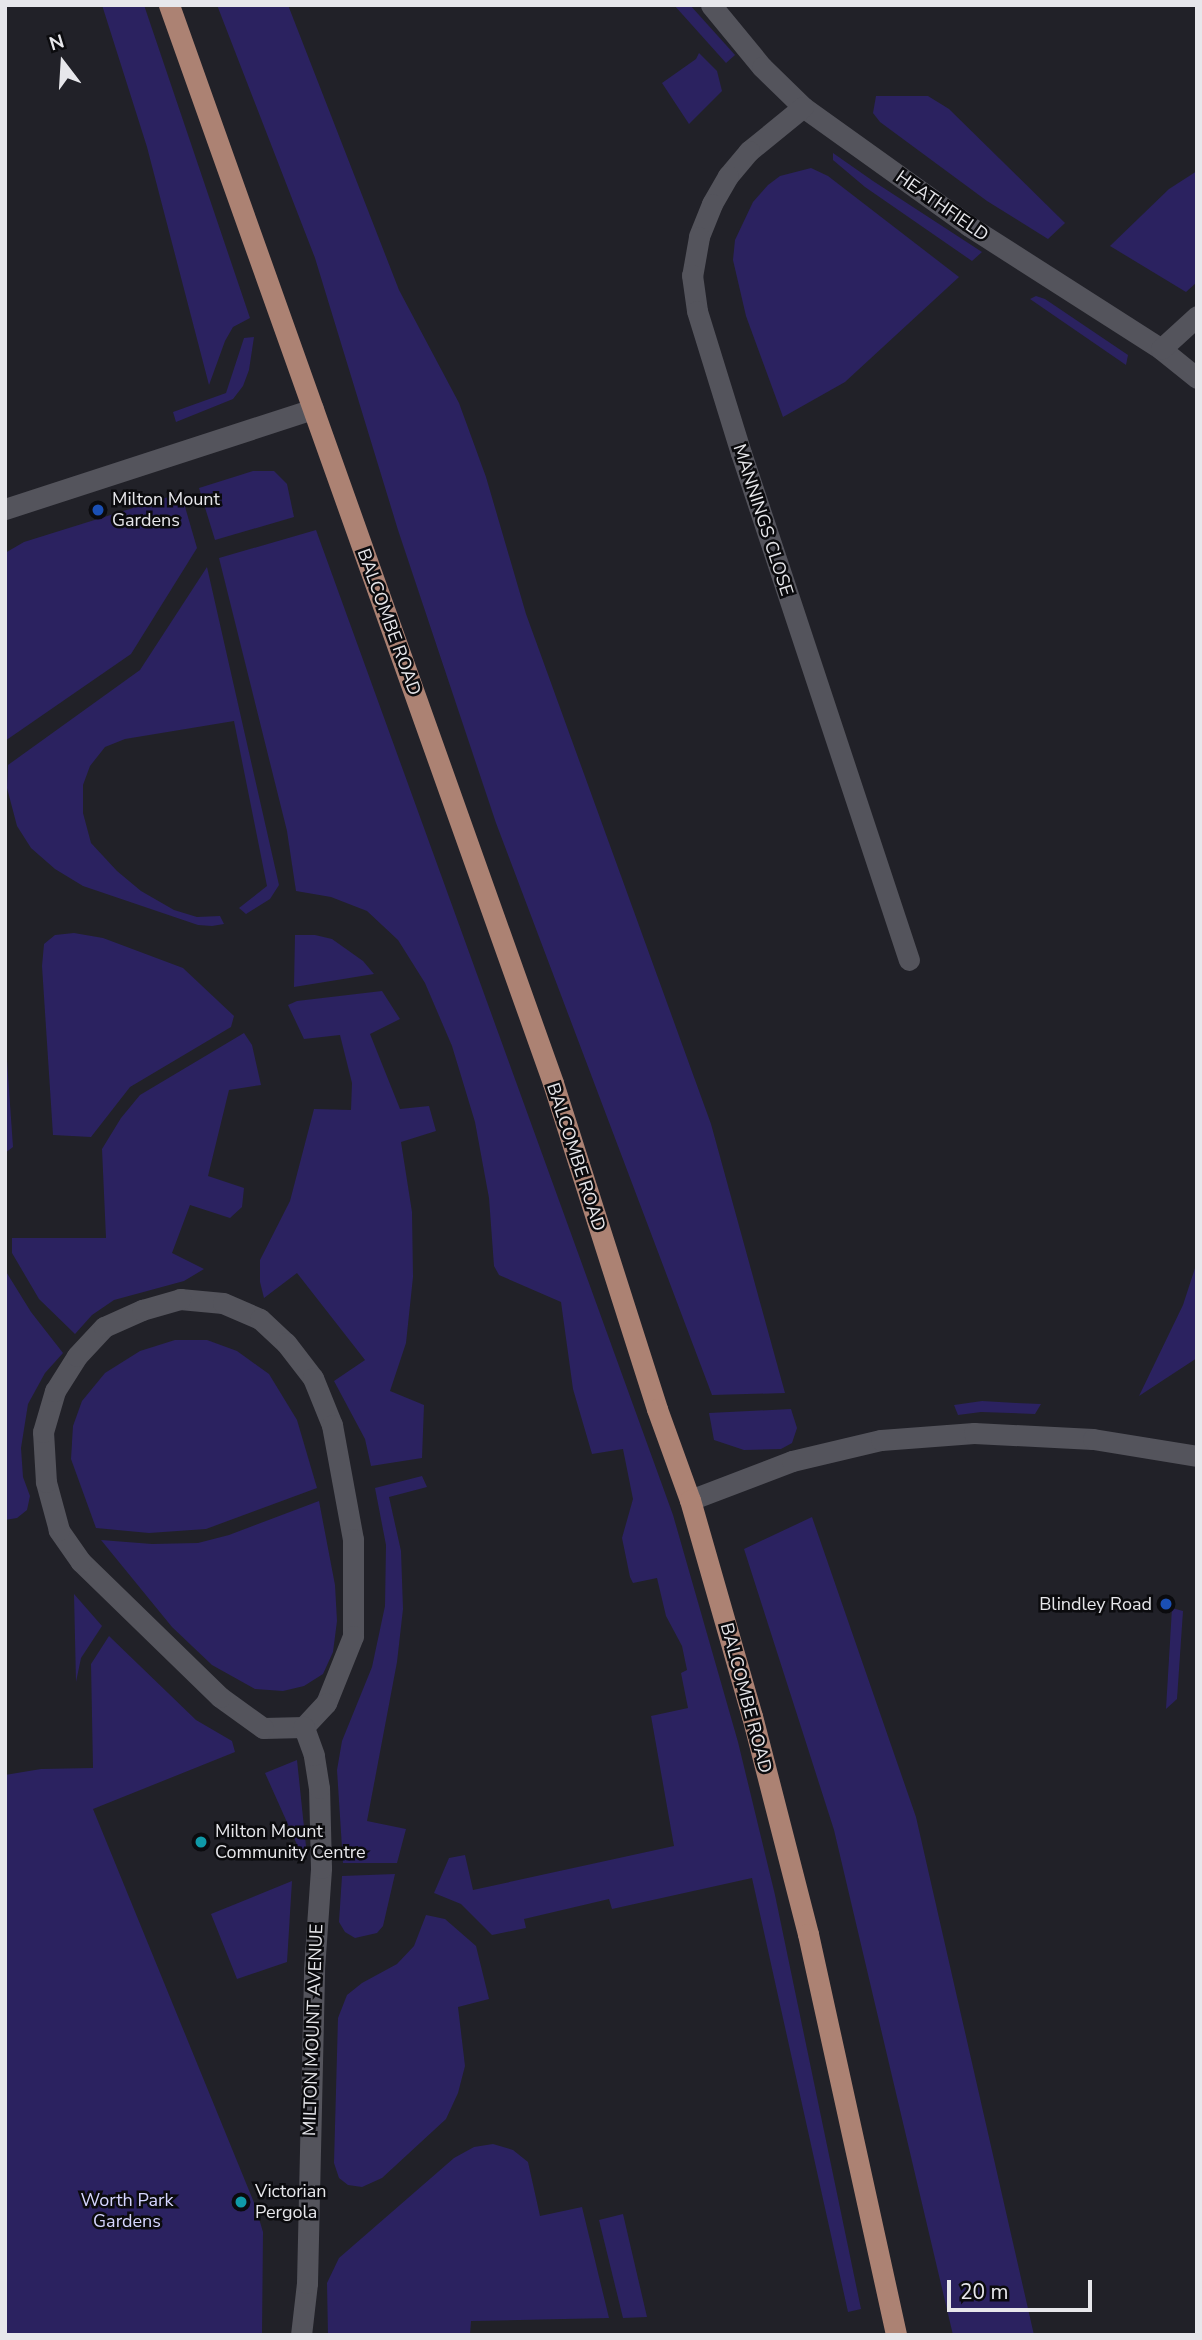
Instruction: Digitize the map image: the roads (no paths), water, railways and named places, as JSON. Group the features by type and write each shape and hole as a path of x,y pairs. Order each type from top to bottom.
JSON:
{"main road":[{"name":"BALCOMBE ROAD","path":"169,5 553,1083 657,1409 690,1500 752,1716 808,1934 896,2335"}],"street":[{"name":"HEATHFIELD","path":"711,5 762,67 803,107 969,226 1161,349 1197,378"},
{"name":"MANNINGS CLOSE","path":"803,107 749,152 729,176 712,204 699,237 692,275 697,311 741,453 909,960"},
{"path":"1161,349 1197,316"},
{"path":"5,509 313,409"},
{"path":"180,1299 223,1303 260,1319 286,1343 313,1378 332,1425 353,1539 353,1636 326,1703 304,1727 263,1728 220,1697 81,1562 59,1530 46,1482 43,1432 55,1391 77,1356 104,1327 142,1310 180,1299"},
{"path":"690,1500 792,1461 881,1440 974,1433 1093,1438 1197,1456"},
{"name":"MILTON MOUNT AVENUE","path":"301,2335 307,2284 313,1983 321,1868 319,1787 314,1755 304,1727"}],"place":[{"name":"Milton Mount Gardens","path":"98,510"},
{"name":"Blindley Road","path":"1166,1604"},
{"name":"Milton Mount Community Centre","path":"201,1842"},
{"name":"Victorian Pergola","path":"241,2202"}],"park label":[{"name":"Worth Park Gardens","path":"127,2211"}]}
